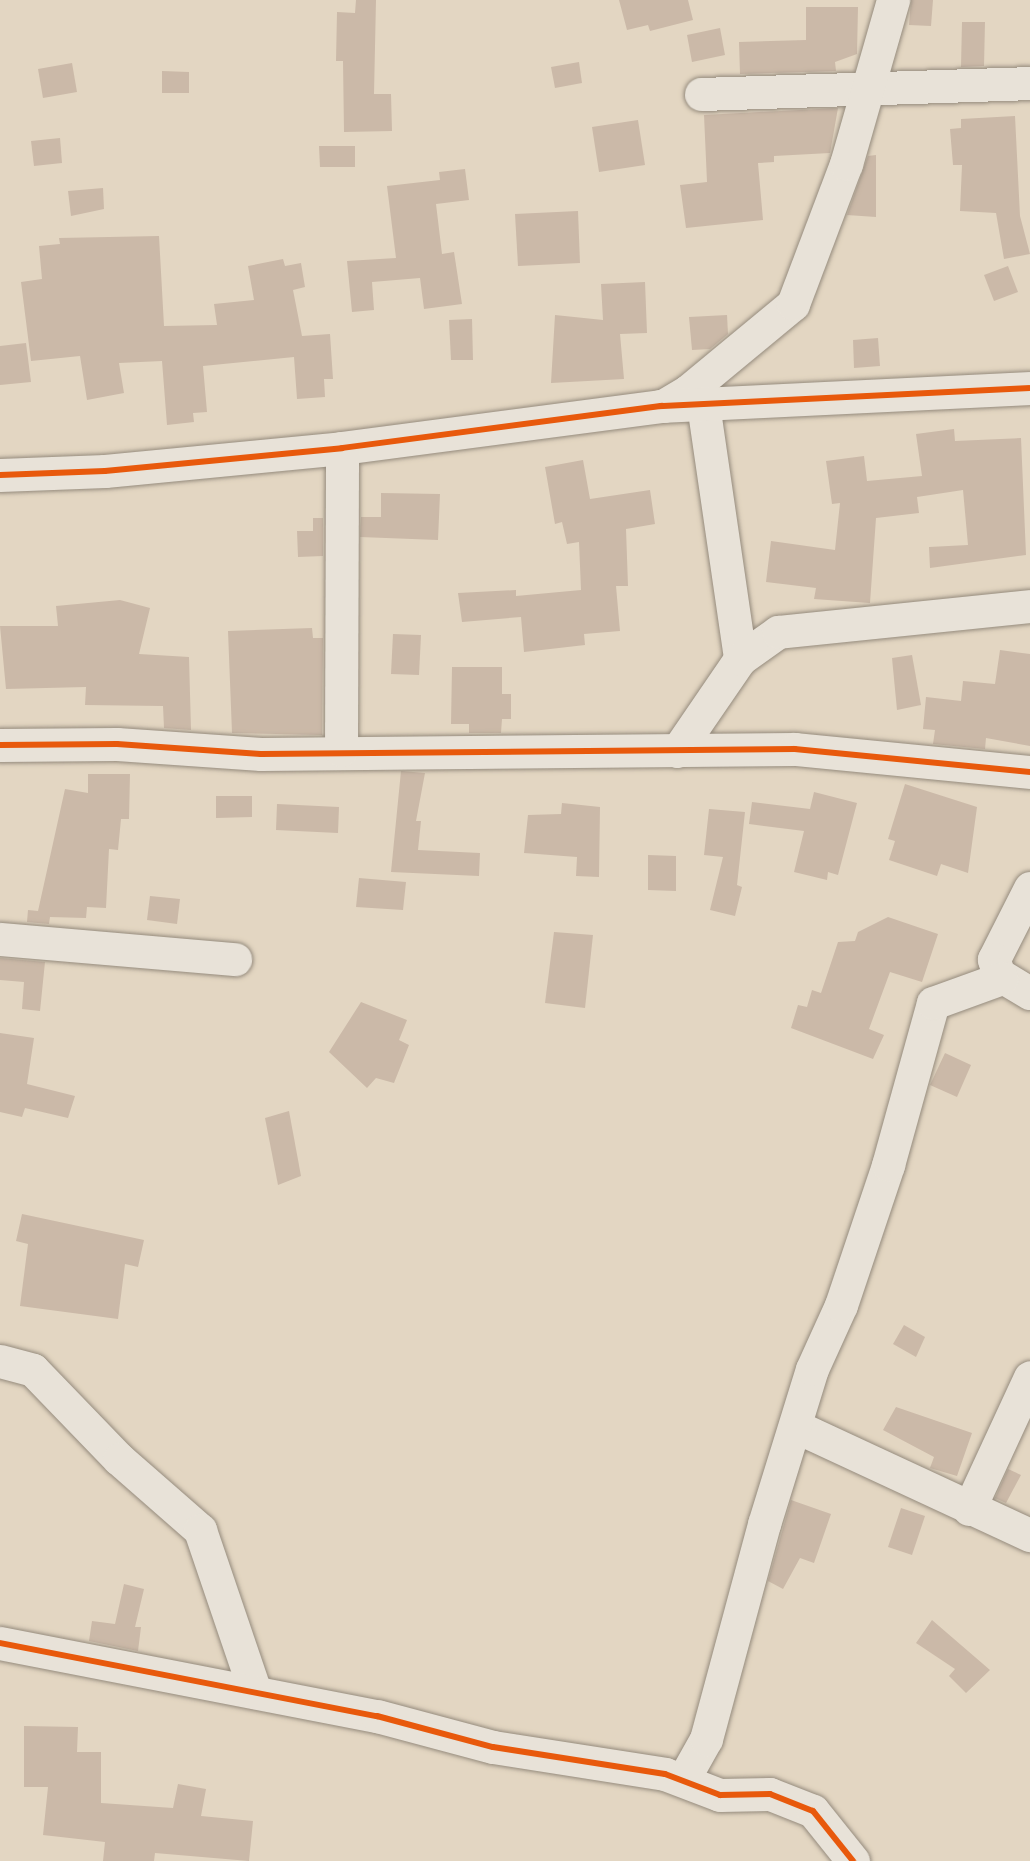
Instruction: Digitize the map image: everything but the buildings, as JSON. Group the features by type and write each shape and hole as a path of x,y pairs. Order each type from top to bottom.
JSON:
{"street":[{"path":"684,401 793,304 868,91 893,0"},
{"path":"701,94 868,91 1030,82"},
{"path":"0,475 105,471 342,448 684,401 1030,388"},
{"path":"684,401 740,659"},
{"path":"341,750 342,448"},
{"path":"677,751 740,659 778,632 800,627 1030,606"},
{"path":"0,745 117,744 261,754 341,750 795,749 1030,772"},
{"path":"1016,986 994,969 997,946 1030,888"},
{"path":"0,939 235,959"},
{"path":"683,1780 706,1739 764,1524 797,1427 812,1369 841,1305 888,1165 933,1003 1016,986"},
{"path":"0,1361 33,1370 119,1459 200,1530 255,1692"},
{"path":"969,1509 1030,1377"},
{"path":"797,1427 969,1509 1030,1535"},
{"path":"0,1643 377,1716 493,1747 683,1780 720,1796 770,1794 803,1806 853,1861"}],"cycle path":[{"path":"0,475 105,471 342,448 661,406 1030,388"},
{"path":"0,745 117,744 261,754 795,749 1030,772"},
{"path":"0,1643 377,1716 493,1747 665,1774 720,1795 770,1794 813,1811 853,1861"}]}
